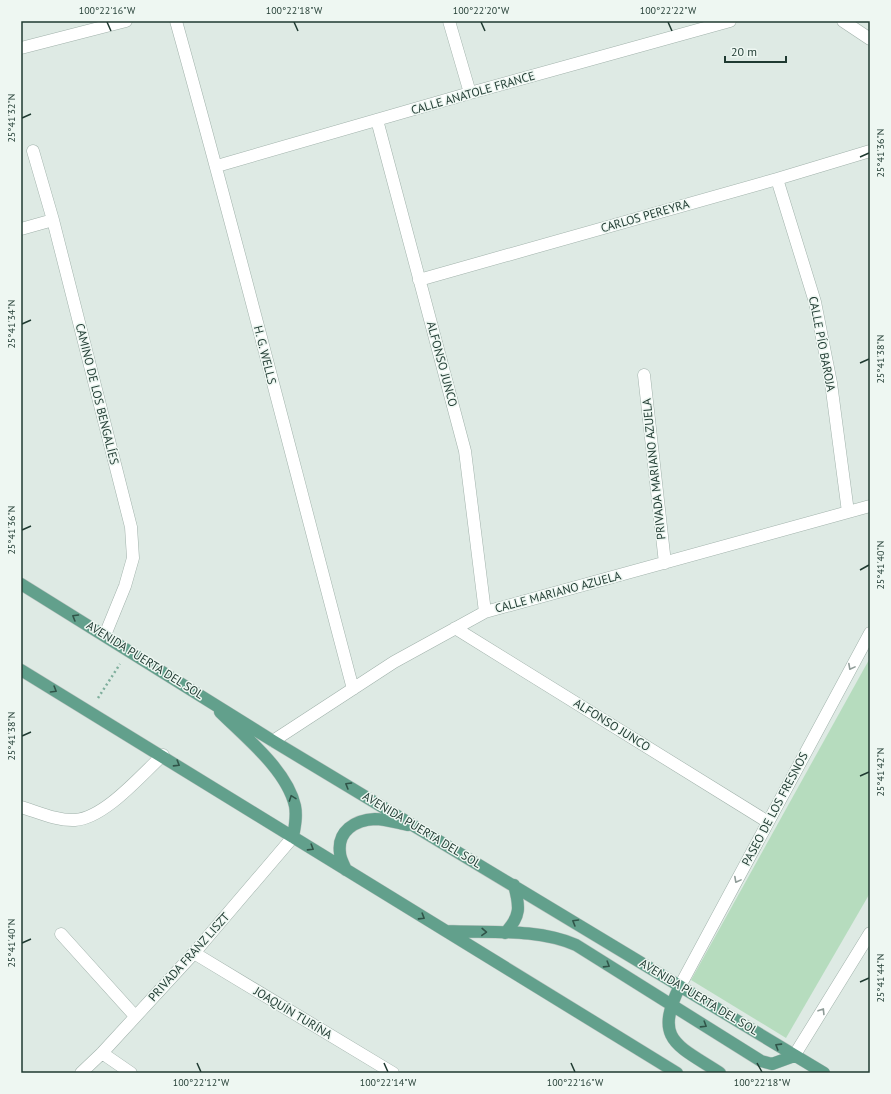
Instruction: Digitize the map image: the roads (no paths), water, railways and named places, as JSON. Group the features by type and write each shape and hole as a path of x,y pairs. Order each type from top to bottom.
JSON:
{"main road":[{"name":"AVENIDA PUERTA DEL SOL","path":"21,584 204,696 273,741 824,1073"},
{"path":"21,670 163,755 346,870 677,1073"},
{"path":"204,696 274,767 288,787 295,813 293,837"},
{"path":"346,870 340,853 340,840 346,828 359,821 376,819 417,827"},
{"path":"506,933 518,914 519,901 514,885"},
{"path":"445,931 542,935 560,938 576,945 761,1061 772,1064 794,1056"},
{"path":"680,986 671,1005 667,1019 668,1030 681,1047 720,1073"}],"street":[{"path":"21,48 126,21"},
{"name":"H. G. WELLS","path":"176,21 217,166 281,419 353,689"},
{"path":"449,21 470,93"},
{"name":"CALLE ANATOLE FRANCE","path":"217,166 470,93 730,21"},
{"path":"843,21 870,39"},
{"name":"ALFONSO JUNCO","path":"377,120 464,451 485,612"},
{"name":"CAMINO DE LOS BENGALÍES","path":"33,151 53,220 131,527 133,558 125,586 105,635"},
{"name":"CARLOS PEREYRA","path":"419,280 777,179 870,151"},
{"name":"CALLE PÍO BAROJA","path":"777,179 815,302 831,383 848,512"},
{"path":"21,229 53,220"},
{"name":"PRIVADA MARIANO AZUELA","path":"644,375 665,563"},
{"name":"CALLE MARIANO AZUELA","path":"273,741 394,662 485,612 870,506"},
{"name":"ALFONSO JUNCO","path":"455,628 768,822"},
{"name":"PASEO DE LOS FRESNOS","path":"680,986 870,633"},
{"path":"21,807 55,817 74,820 89,817 110,804 163,755"},
{"name":"PRIVADA FRANZ LISZT","path":"81,1073 102,1053 194,954 293,837"},
{"path":"794,1056 870,933"},
{"path":"61,934 135,1016"},
{"name":"JOAQUÍN TURÍNA","path":"194,954 393,1073"},
{"path":"102,1053 131,1073"}]}
